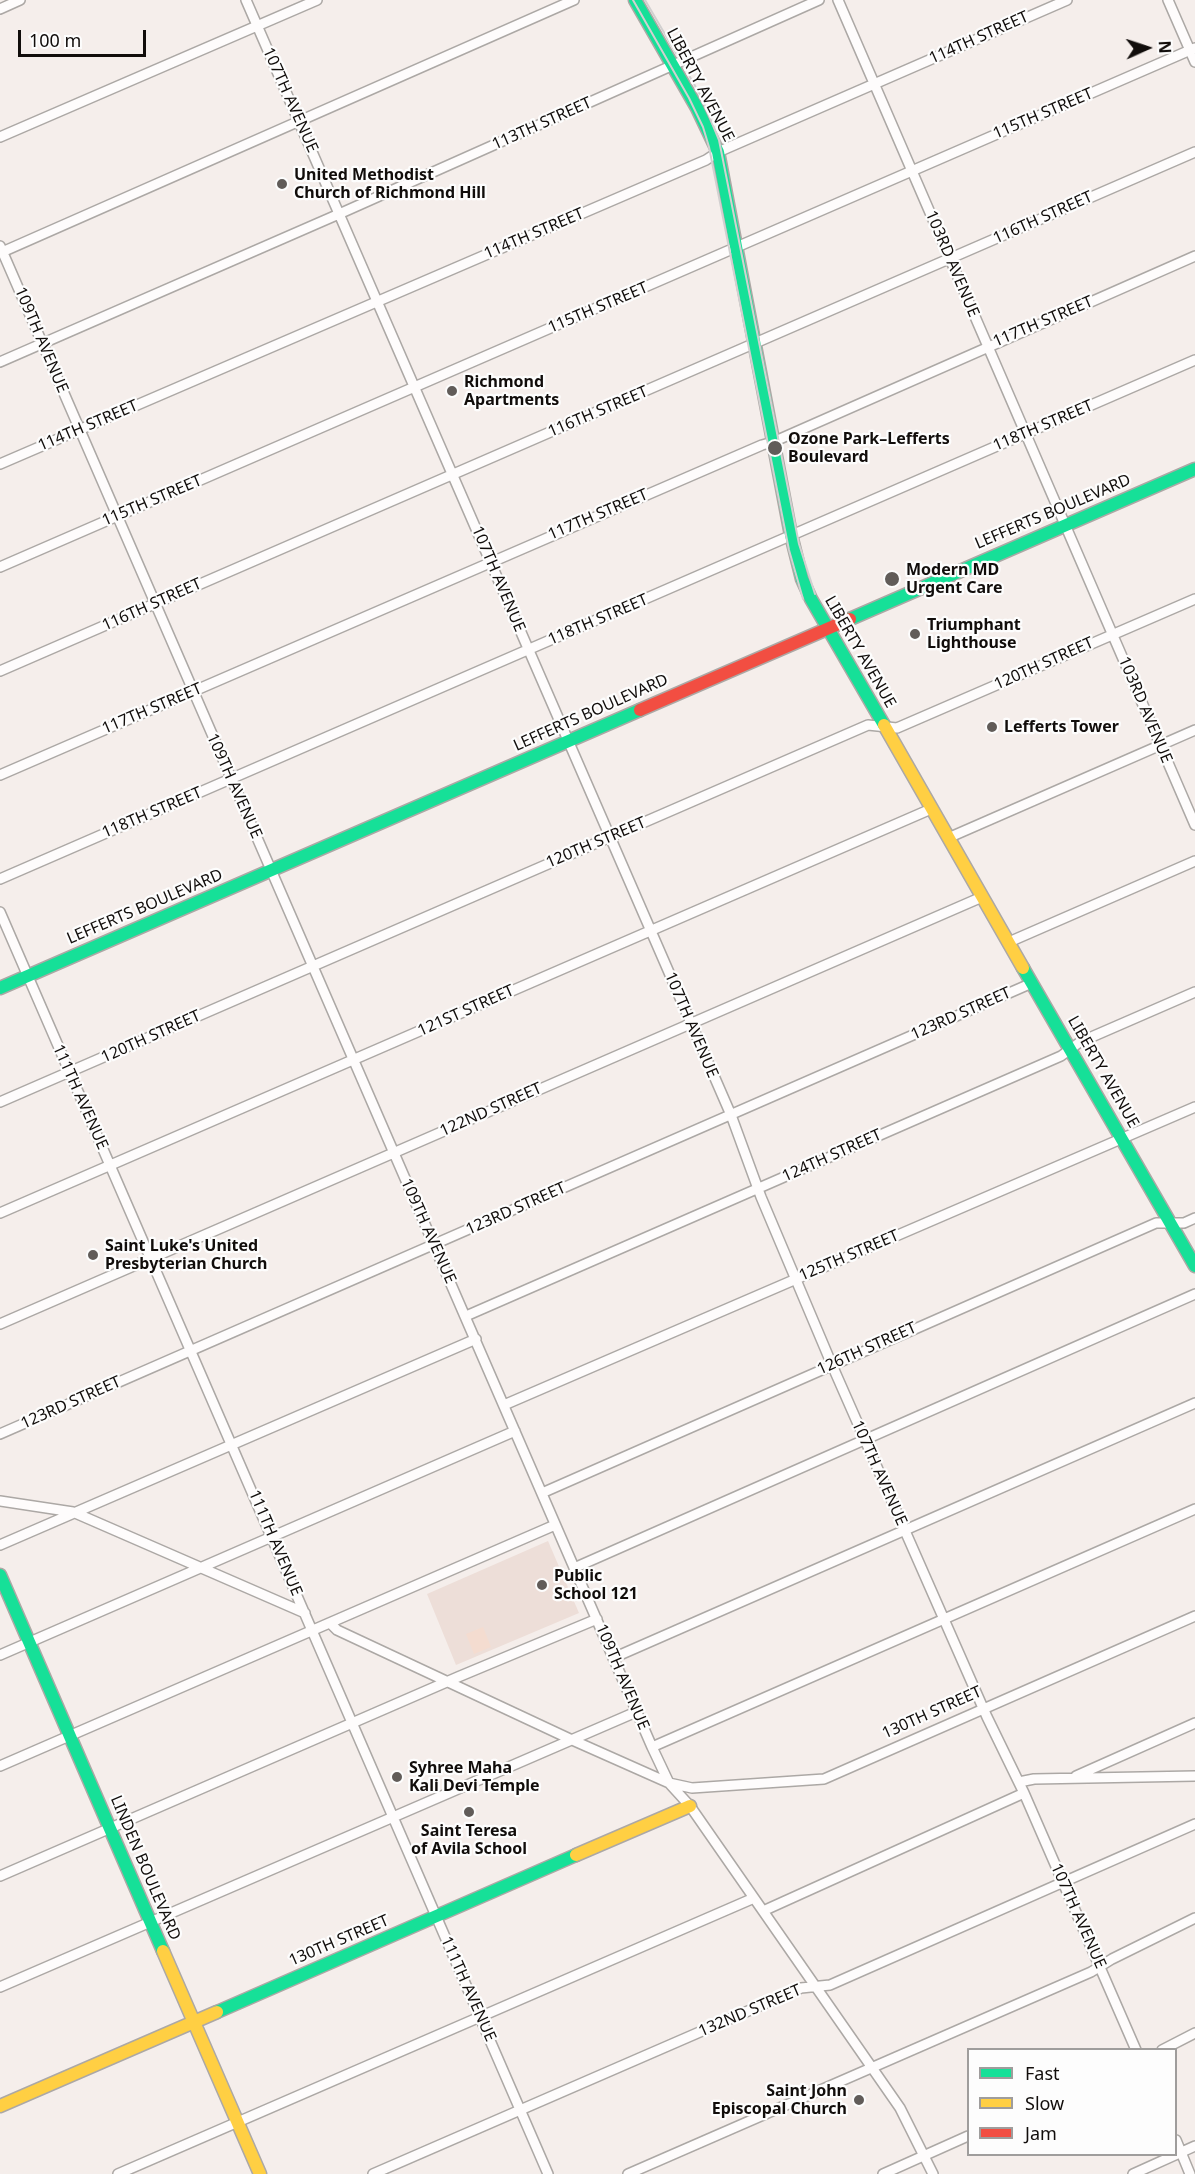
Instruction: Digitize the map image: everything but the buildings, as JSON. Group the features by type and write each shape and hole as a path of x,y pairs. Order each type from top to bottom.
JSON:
{"street":[{"path":"0,9 20,0"},
{"name":"107TH AVENUE","path":"246,0 691,1023 832,1365 1136,2048"},
{"path":"0,137 316,0"},
{"path":"1,250 300,122 574,0"},
{"name":"LIBERTY AVENUE","path":"635,0 674,65 718,152 773,442 802,579 827,628 1195,1266"},
{"name":"113TH STREET","path":"0,362 819,0"},
{"name":"103RD AVENUE","path":"838,0 1195,825"},
{"name":"114TH STREET","path":"0,464 695,165 718,152 1067,0"},
{"path":"1168,0 1192,49 1195,62"},
{"name":"115TH STREET","path":"0,567 1192,49"},
{"name":"116TH STREET","path":"0,671 1195,152"},
{"name":"109TH AVENUE","path":"1,250 433,1245 476,1339 636,1712 669,1783 690,1806 900,2108 933,2174"},
{"name":"117TH STREET","path":"0,775 762,444 773,442 1195,256"},
{"name":"118TH STREET","path":"0,879 1195,360"},
{"name":"LEFFERTS BOULEVARD","path":"0,987 1195,469"},
{"name":"120TH STREET","path":"0,1102 868,725 897,728 1195,598"},
{"path":"948,838 1195,730"},
{"name":"121ST STREET","path":"0,1213 931,809"},
{"path":"1009,942 1195,861"},
{"name":"122ND STREET","path":"0,1324 982,897"},
{"name":"111TH AVENUE","path":"0,912 548,2174"},
{"name":"123RD STREET","path":"0,1434 1032,983"},
{"name":"124TH STREET","path":"466,1316 1061,1056 1080,1042 1195,992"},
{"name":"125TH STREET","path":"504,1405 1195,1107"},
{"name":"126TH STREET","path":"542,1493 1156,1223 1184,1223 1195,1218"},
{"path":"574,1568 1195,1294"},
{"path":"0,1545 476,1339"},
{"path":"613,1658 1195,1403"},
{"path":"0,1655 515,1431"},
{"path":"0,1500 73,1512 306,1613"},
{"path":"652,1747 1195,1509"},
{"path":"0,1766 555,1525"},
{"name":"LINDEN BOULEVARD","path":"0,1575 260,2174"},
{"name":"130TH STREET","path":"669,1783 692,1788 824,1779 1195,1616"},
{"path":"0,1876 597,1619"},
{"path":"331,1624 337,1630 669,1783"},
{"path":"0,1987 636,1712"},
{"path":"1071,1778 1195,1723"},
{"path":"1019,1782 1034,1779 1195,1776"},
{"path":"763,1911 1024,1793"},
{"name":"130TH STREET","path":"0,2106 690,1806"},
{"name":"132ND STREET","path":"373,2174 801,1988 830,1985 1195,1824"},
{"path":"118,2174 754,1898"},
{"path":"628,2174 1091,1972 1112,1959 1195,1918"},
{"path":"1164,2048 1195,2033"},
{"path":"883,2174 967,2137"},
{"path":"1177,2143 1190,2174"},
{"path":"1177,2155 1195,2146"},
{"path":"1133,2174 1174,2156"}],"shaded area":[{"path":"548,1541 579,1613 456,1665 427,1594"},
{"path":"483,1627 491,1647 474,1654 466,1634"}],"railway":[{"path":"633,0 689,98 703,127 709,147 789,550 803,599"},
{"path":"645,0 701,96 719,140 799,544 815,594"}],"traffic: fast":[{"path":"635,0 697,108 718,152 791,535 802,579 811,599 884,725"},
{"path":"850,619 1195,469"},
{"path":"0,988 640,710"},
{"path":"1023,968 1195,1266"},
{"path":"0,1575 163,1951"},
{"path":"217,2012 576,1855"}],"traffic: slow":[{"path":"884,725 1023,968"},
{"path":"576,1855 690,1806"},
{"path":"163,1951 260,2174"},
{"path":"0,2106 217,2012"}],"traffic: jam":[{"path":"640,710 850,619"}],"place":[{"name":"United Methodist Church of Richmond Hill","path":"282,184"},
{"name":"Richmond Apartments","path":"452,391"},
{"name":"Ozone Park–Lefferts Boulevard","path":"775,448"},
{"name":"Modern MD Urgent Care","path":"892,579"},
{"name":"Triumphant Lighthouse","path":"915,634"},
{"name":"Lefferts Tower","path":"992,727"},
{"name":"Saint Luke's United Presbyterian Church","path":"93,1255"},
{"name":"Public School 121","path":"542,1585"},
{"name":"Syhree Maha Kali Devi Temple","path":"397,1777"},
{"name":"Saint Teresa of Avila School","path":"469,1812"},
{"name":"Saint John Episcopal Church","path":"859,2100"}]}
